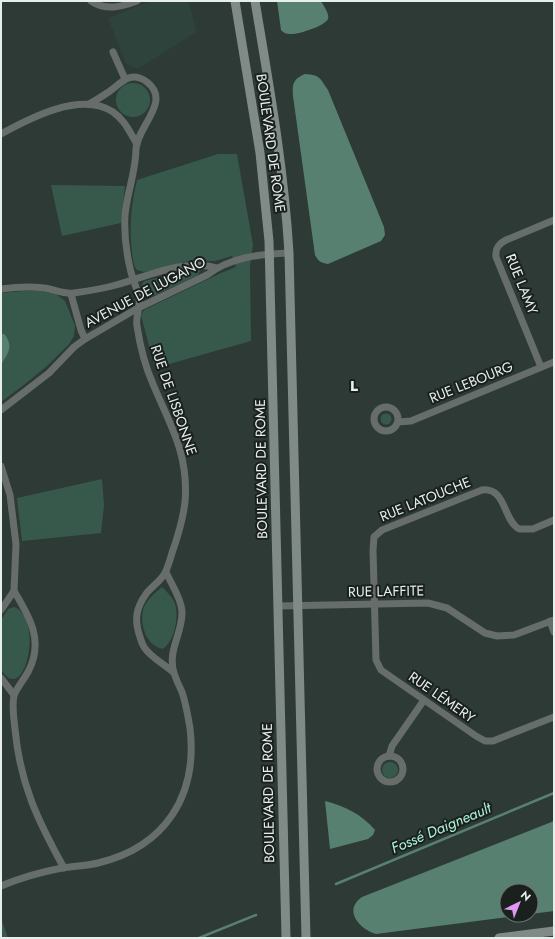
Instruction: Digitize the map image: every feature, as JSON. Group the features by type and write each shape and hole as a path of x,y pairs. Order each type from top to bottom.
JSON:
{"main road":[{"name":"BOULEVARD DE ROME","path":"235,1 260,153 269,254 286,938"},
{"name":"BOULEVARD DE ROME","path":"255,1 282,174 289,253 306,938"},
{"path":"499,938 554,931"}],"street":[{"path":"91,1 107,8 119,7 137,1"},
{"path":"113,52 125,79"},
{"path":"89,104 125,79 141,79 148,83 153,88 156,95 156,103 154,110 136,144"},
{"path":"1,134 26,120 66,106 89,104 114,112 124,121 136,144"},
{"name":"RUE DE LISBONNE","path":"136,144 136,158 127,197 125,225 128,255 133,279 140,300 136,318 137,326 145,364 176,437 185,477 185,501 182,520 166,572 145,595 136,617 136,624 144,647 173,672"},
{"name":"RUE LAMY","path":"541,367 495,252 500,243 554,220"},
{"name":"AVENUE DE LUGANO","path":"1,410 49,373 74,347 138,308 207,275 217,268 236,261 269,254 289,253"},
{"name":"AVENUE DE LUGANO","path":"1,289 29,287 44,288 71,294 116,285 133,279 198,264 217,268"},
{"name":"AVENUE DE LUGANO","path":"71,294 85,339"},
{"name":"RUE LEBOURG","path":"398,422 411,421 554,362"},
{"path":"1,466 10,495 14,521 16,544 14,591 32,623 35,644 33,663 14,695 16,743 23,776 35,812 64,868"},
{"name":"RUE LATOUCHE","path":"374,604 374,540 376,535 386,528 475,492 486,489 493,491 498,495 511,522 520,530 532,529 554,520"},
{"path":"1,886 13,881 64,868 98,863 134,850 158,832 178,806 185,790 189,773 190,733 185,704 173,672 172,652 178,634 182,612 178,598 166,572"},
{"path":"1,610 14,591"},
{"name":"RUE LAFFITE","path":"278,606 422,602 435,604 453,611 485,632 502,637 521,633 552,620"},
{"name":"RUE LÉMERY","path":"374,604 377,664 385,673 476,736 488,742 493,741 554,717"},
{"path":"552,620 554,632"},
{"path":"1,678 14,695"},
{"path":"389,756 392,746 424,700"}],"shaded area":[{"path":"151,1 189,1 196,32 138,69 126,64 108,18"},
{"path":"277,1 321,1 327,12 328,19 326,22 310,30 294,34 286,34 281,30"},
{"path":"305,74 317,76 328,90 384,227 385,235 381,241 328,264 317,259 315,255 293,96 294,82"},
{"path":"133,83 145,88 150,100 145,112 133,117 121,112 116,100 121,88"},
{"path":"218,154 237,154 253,245 250,266 251,341 155,368 141,315 144,310 236,267 232,256 215,261 189,261 144,272 137,270 133,259 131,225 133,198 137,180"},
{"path":"51,185 125,186 121,223 62,236"},
{"path":"195,268 200,271 198,275 151,297 148,298 144,295 142,286 145,281"},
{"path":"39,291 56,294 65,301 75,326 74,336 69,344 47,366 1,402 1,293"},
{"path":"1,334 4,334 7,338 9,342 9,349 1,364"},
{"path":"384,414 388,414 390,415 390,423 384,424 381,421 381,417"},
{"path":"102,479 104,505 101,533 22,541 17,498"},
{"path":"162,587 173,599 176,613 176,625 170,641 163,649 156,646 147,637 142,621 145,605"},
{"path":"14,607 23,614 28,627 30,642 28,657 23,670 17,678 9,678 1,669 1,620 8,609"},
{"path":"390,762 397,767 398,770 393,777 390,778 383,773 382,770 387,763"},
{"path":"325,801 346,808 364,819 375,830 373,835 368,839 330,849"},
{"path":"554,821 554,911 539,913 539,883 499,883 499,918 376,934 370,932 359,924 354,913 356,902 362,897"},
{"path":"1,918 8,938 1,938"}],"waterway":[{"name":"Fossé Daigneault","path":"336,884 554,793"},
{"name":"Fossé Daigneault","path":"199,938 256,915"}],"district":[{"name":"L","path":"354,386"}]}
